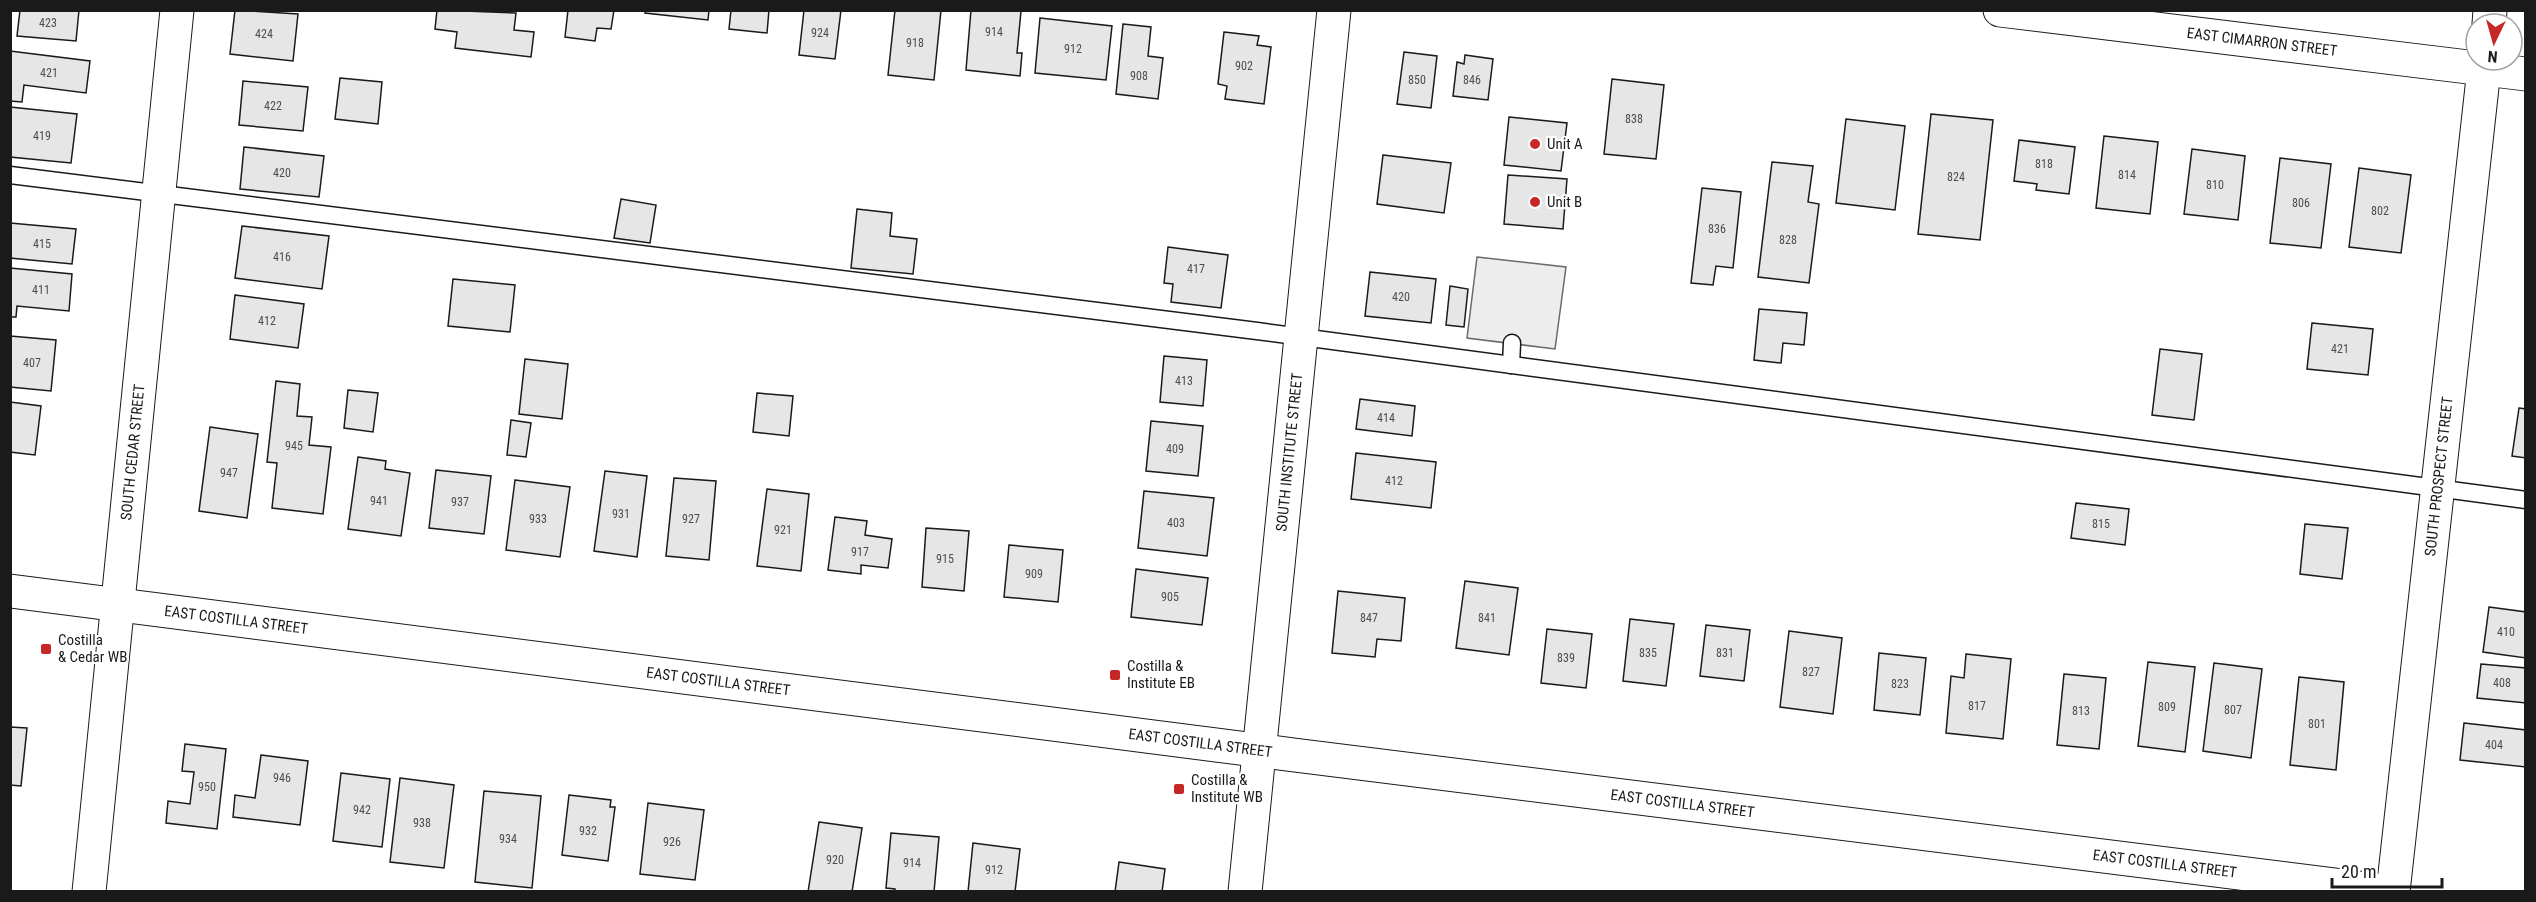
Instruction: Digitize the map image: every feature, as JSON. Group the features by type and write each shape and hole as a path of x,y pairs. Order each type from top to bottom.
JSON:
{"street":[{"name":"SOUTH CEDAR STREET","path":"89,891 177,10"},
{"name":"SOUTH INSTITUTE STREET","path":"1245,891 1334,10"},
{"name":"EAST CIMARRON STREET","path":"2000,10 2464,62"},
{"name":"SOUTH PROSPECT STREET","path":"2392,891 2483,72"},
{"name":"EAST COSTILLA STREET","path":"10,591 1258,750 2392,891"}],"lane":[{"path":"10,174 1301,336 2526,500"},
{"path":"1511,365 1512,343"}],"shaded area":[{"path":"1477,257 1566,267 1555,349 1467,338"}],"building":[{"path":"20,10 79,10 76,41 17,36"},
{"path":"235,10 298,14 293,61 230,54"},
{"path":"437,10 516,13 514,30 534,32 531,57 455,48 457,32 435,29"},
{"path":"568,10 614,10 611,29 597,28 595,41 565,37"},
{"path":"646,10 709,10 708,20 645,13"},
{"path":"731,10 769,10 767,33 729,29"},
{"path":"804,10 841,10 835,59 799,55"},
{"path":"895,10 941,10 934,80 888,75"},
{"path":"971,10 1021,11 1017,53 1022,53 1020,76 966,70"},
{"path":"1040,18 1112,26 1106,80 1035,73"},
{"path":"1123,24 1151,27 1148,56 1163,58 1158,99 1116,94"},
{"path":"1224,32 1259,36 1257,45 1271,47 1264,104 1225,99 1227,86 1218,84"},
{"path":"10,51 90,61 86,93 24,85 22,102 10,101"},
{"path":"1404,52 1437,56 1431,108 1397,104"},
{"path":"1465,55 1493,59 1488,100 1453,96 1457,62 1464,64"},
{"path":"340,78 382,82 378,124 335,119"},
{"path":"1612,79 1664,85 1656,159 1604,154"},
{"path":"243,81 308,87 303,131 239,125"},
{"path":"10,107 77,114 71,163 10,157"},
{"path":"1931,114 1993,120 1980,240 1918,234"},
{"name":"Unit A","path":"1509,117 1567,123 1561,171 1504,165"},
{"path":"1846,119 1905,126 1895,210 1836,203"},
{"path":"2104,136 2158,142 2150,214 2096,208"},
{"path":"2019,140 2075,147 2069,194 2036,190 2037,184 2014,181"},
{"path":"244,147 324,156 319,197 240,189"},
{"path":"2192,149 2245,156 2238,220 2184,214"},
{"path":"1383,155 1451,163 1444,213 1377,204"},
{"path":"2280,158 2331,164 2321,248 2270,243"},
{"path":"1772,162 1813,166 1808,202 1819,204 1809,283 1758,277"},
{"path":"2359,168 2411,175 2401,253 2349,247"},
{"name":"Unit B","path":"1508,175 1567,179 1563,229 1504,224"},
{"path":"1702,188 1741,192 1733,268 1716,266 1713,285 1691,283"},
{"path":"621,199 656,205 650,243 614,238"},
{"path":"857,209 892,213 890,236 917,239 913,274 851,268"},
{"path":"10,223 76,229 72,264 10,258"},
{"path":"242,226 329,236 322,289 235,278"},
{"path":"1168,247 1228,255 1221,308 1171,302 1173,284 1164,283"},
{"path":"10,268 72,274 69,311 17,306 16,317 10,317"},
{"path":"1370,272 1436,279 1431,323 1365,316"},
{"path":"453,279 515,285 510,332 448,326"},
{"path":"1450,286 1468,289 1464,327 1446,325"},
{"path":"235,295 304,304 298,348 230,339"},
{"path":"1759,309 1807,313 1804,345 1783,343 1781,363 1754,360"},
{"path":"2312,323 2373,329 2368,375 2307,369"},
{"path":"10,336 56,340 51,391 10,387"},
{"path":"2160,349 2202,354 2194,420 2152,415"},
{"path":"1164,356 1207,360 1203,406 1160,402"},
{"path":"525,359 568,364 562,419 519,414"},
{"path":"276,381 300,384 297,416 312,417 309,445 331,447 323,514 272,508 277,463 267,462"},
{"path":"348,390 378,393 373,432 344,428"},
{"path":"757,393 793,396 789,436 753,432"},
{"path":"1360,399 1415,406 1412,436 1356,429"},
{"path":"10,402 41,406 35,455 10,452"},
{"path":"2519,408 2526,409 2526,458 2512,456"},
{"path":"511,420 531,423 526,457 507,455"},
{"path":"1151,421 1203,426 1198,476 1146,471"},
{"path":"210,427 258,434 247,518 199,511"},
{"path":"1356,453 1436,462 1431,508 1351,499"},
{"path":"358,457 386,461 385,469 410,473 401,536 348,529"},
{"path":"436,470 491,476 484,534 429,528"},
{"path":"605,471 647,476 637,557 594,551"},
{"path":"674,478 716,481 709,560 666,556"},
{"path":"515,480 570,487 560,557 506,550"},
{"path":"767,489 809,494 801,571 757,566"},
{"path":"1144,491 1214,498 1207,556 1138,548"},
{"path":"2076,503 2129,509 2125,545 2071,538"},
{"path":"835,517 867,521 865,535 892,539 888,568 861,565 861,574 828,570"},
{"path":"2305,524 2348,528 2342,579 2300,574"},
{"path":"926,528 969,531 964,591 922,587"},
{"path":"1009,545 1063,550 1058,602 1004,597"},
{"path":"1136,569 1208,578 1202,625 1131,617"},
{"path":"1465,581 1518,588 1509,655 1456,648"},
{"path":"1338,591 1405,598 1401,641 1377,639 1375,657 1332,653"},
{"path":"2489,607 2526,612 2526,658 2483,652"},
{"path":"1630,619 1674,624 1666,686 1623,681"},
{"path":"1706,625 1750,630 1744,681 1700,676"},
{"path":"1547,629 1592,634 1586,688 1541,683"},
{"path":"1789,631 1842,638 1833,714 1780,707"},
{"path":"1879,653 1926,658 1920,715 1874,710"},
{"path":"1966,654 2011,659 2003,739 1946,733 1951,676 1964,678"},
{"path":"2148,662 2195,667 2185,752 2138,746"},
{"path":"2214,663 2262,669 2251,758 2203,751"},
{"path":"2481,664 2526,668 2526,703 2477,698"},
{"path":"2064,674 2106,678 2099,749 2057,745"},
{"path":"2299,677 2344,682 2336,770 2290,765"},
{"path":"2464,723 2526,730 2526,767 2460,760"},
{"path":"10,727 27,728 21,786 10,785"},
{"path":"185,744 226,749 217,829 166,823 168,801 190,804 194,772 182,771"},
{"path":"261,755 308,761 300,825 233,817 235,795 255,798"},
{"path":"341,773 390,779 382,847 333,841"},
{"path":"400,778 454,785 444,868 390,862"},
{"path":"484,791 541,796 532,888 475,882"},
{"path":"569,795 611,800 610,807 615,807 608,861 562,855"},
{"path":"648,803 704,810 695,880 640,874"},
{"path":"819,822 862,828 852,892 808,892"},
{"path":"891,833 939,837 934,892 895,892 895,889 886,888"},
{"path":"973,843 1020,849 1015,892 968,892"},
{"path":"1119,862 1165,869 1162,892 1115,892"}],"place":[{"name":"Unit A","path":"1535,144"},
{"name":"Unit B","path":"1535,202"},
{"name":"Costilla & Cedar WB","path":"46,649"},
{"name":"Costilla & Institute EB","path":"1115,675"},
{"name":"Costilla & Institute WB","path":"1179,789"}]}
